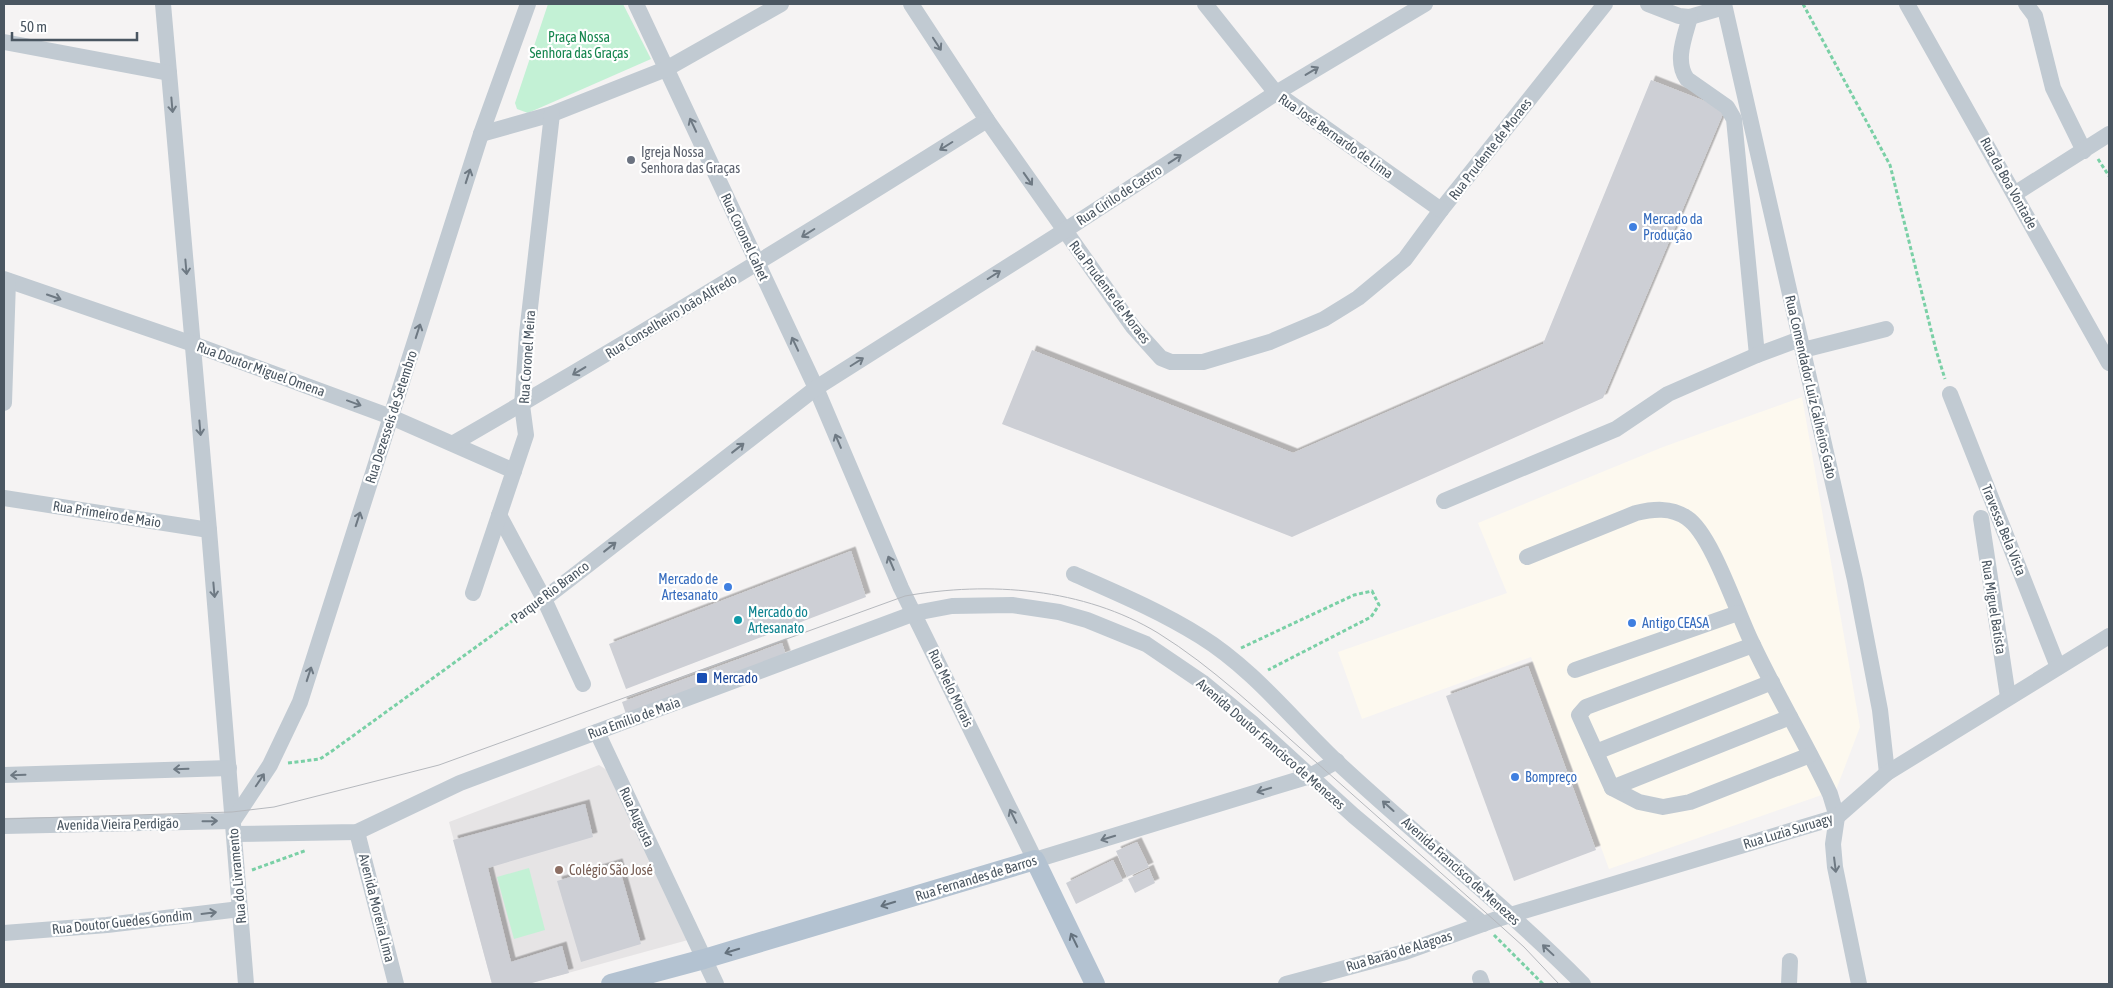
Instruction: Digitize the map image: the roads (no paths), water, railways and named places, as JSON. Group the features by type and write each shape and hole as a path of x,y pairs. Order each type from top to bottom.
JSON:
{"main road":[{"name":"Rua Fernandes de Barros","path":"611,984 704,959 1035,860"},
{"name":"Rua Melo Morais","path":"1035,860 1095,984"}],"street":[{"name":"Rua do Livramento","path":"163,4 210,530 246,984"},
{"name":"Rua Dezesseis de Setembro","path":"233,822 270,765 300,702 481,134 528,4"},
{"name":"Rua Coronel Cahet","path":"636,4 816,388"},
{"path":"481,134 552,114 666,69 781,4"},
{"name":"Rua Prudente de Moraes","path":"910,4 1064,231 1133,327 1161,358 1171,362 1203,362 1270,342 1333,314 1358,298 1405,258 1605,4"},
{"name":"Rua José Bernardo de Lima","path":"1205,4 1276,93 1441,210"},
{"name":"Rua Cirilo de Castro","path":"816,388 1064,231 1276,93 1425,4"},
{"path":"1648,4 1679,16 1690,17 1724,5"},
{"name":"Rua da Boa Vontade","path":"1907,4 2016,193 2109,362"},
{"path":"2026,4 2034,16 2053,88 2084,151"},
{"name":"Rua Comendador Luiz Calheiros Gato","path":"1724,5 1855,580 1880,710 1887,773"},
{"path":"1690,17 1681,56 1683,73 1687,79 1727,107 1734,119 1757,355"},
{"path":"4,42 169,73"},
{"name":"Rua Coronel Meira","path":"473,593 526,435 526,421 522,405 527,334 552,114"},
{"name":"Rua Conselheiro João Alfredo","path":"454,443 522,405 758,264 988,120"},
{"path":"2016,193 2109,134"},
{"path":"4,403 6,280"},
{"name":"Rua Doutor Miguel Omena","path":"6,280 193,344 391,417 454,443 514,471"},
{"path":"1444,501 1616,429 1668,394 1757,355 1886,329"},
{"name":"Parque Rio Branco","path":"544,599 816,388"},
{"name":"Rua Melo Morais","path":"816,388 901,588 1035,860"},
{"name":"Travessa Bela Vista","path":"1950,394 2058,666"},
{"name":"Rua Primeiro de Maio","path":"4,498 210,530"},
{"path":"1527,557 1636,513 1653,509 1674,511 1688,518 1702,534 1753,645 1830,794 1837,817 1833,844 1835,867 1859,984"},
{"path":"499,515 544,599 583,684"},
{"name":"Rua Miguel Batista","path":"1981,518 2008,697"},
{"name":"Avenida Francisco de Menezes","path":"1074,574 1151,609 1200,636 1226,656 1252,678 1337,761 1511,916 1583,984"},
{"name":"Avenida Doutor Francisco de Menezes","path":"914,613 952,606 1012,605 1059,612 1087,620 1146,644 1202,682 1354,816 1483,924"},
{"name":"Rua Emílio de Maia","path":"233,822 357,832 460,783 914,613"},
{"path":"1575,670 1738,613"},
{"name":"Rua Luzia Suruagy","path":"1511,916 1837,817 1887,773 2109,636"},
{"path":"1753,645 1586,707 1580,715 1612,788 1639,802 1663,807 1690,802 1810,755"},
{"path":"1596,752 1772,682"},
{"path":"1612,788 1790,717"},
{"name":"Rua Augusta","path":"597,732 716,984"},
{"name":"Rua Fernandes de Barros","path":"1035,860 1310,776 1337,761"},
{"path":"4,775 229,768"},
{"name":"Avenida Vieira Perdigão","path":"4,826 233,822"},
{"name":"Avenida Moreira Lima","path":"357,832 396,984"},
{"name":"Rua Doutor Guedes Gondim","path":"4,933 107,925 240,909"},
{"name":"Rua Barão de Alagoas","path":"1286,984 1405,952 1511,916"},
{"path":"1789,984 1790,961"}],"tram line":[{"path":"4,819 232,812 274,807 439,765 905,596 937,591 970,589 1035,592 1099,606 1129,618 1158,633 1198,660 1254,707 1494,920 1524,947 1559,984"}],"place":[{"name":"Igreja Nossa Senhora das Graças","path":"631,160"},
{"name":"Mercado da Produção","path":"1633,227"},
{"name":"Mercado de Artesanato","path":"728,587"},
{"name":"Mercado do Artesanato","path":"738,620"},
{"name":"Antigo CEASA","path":"1632,623"},
{"name":"Mercado","path":"702,678"},
{"name":"Bompreço","path":"1515,777"},
{"name":"Colégio São José","path":"559,870"}],"park label":[{"name":"Praça Nossa Senhora das Graças","path":"579,46"}]}
